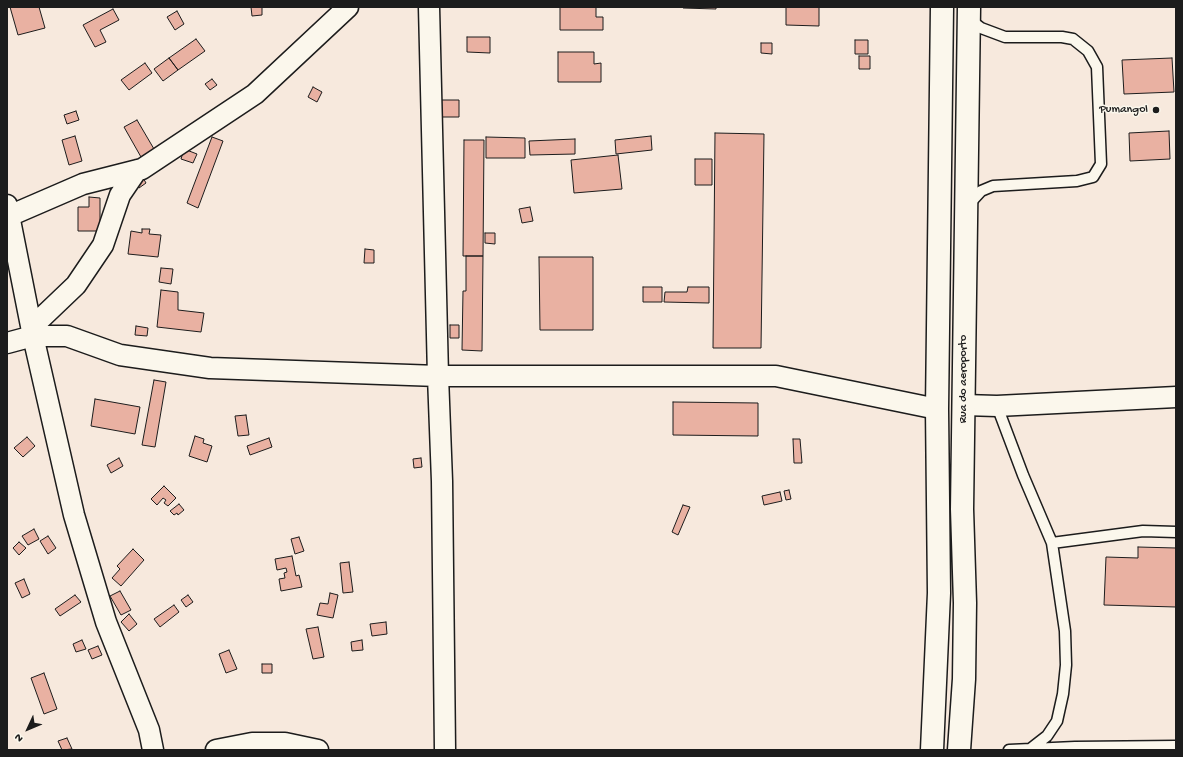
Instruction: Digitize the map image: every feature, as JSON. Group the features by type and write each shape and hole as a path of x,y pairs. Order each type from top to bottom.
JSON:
{"main road":[{"path":"936,749 940,593 937,410 942,7"},
{"name":"Rua do aeroporto","path":"959,750 964,679 965,603 962,509 969,13"}],"street":[{"path":"153,750 149,730 106,622 74,515 8,210 83,184 142,169 255,94 348,7"},
{"path":"429,7 442,481 445,750"},
{"path":"7,343 33,331 76,285 103,245 120,195 137,170"},
{"path":"33,331 68,336 120,356 210,368 438,376 776,376 937,410"},
{"path":"964,405 997,406 1176,397"},
{"path":"216,750 252,743 286,743 318,750"}],"lane":[{"path":"966,207 981,191 993,186 1077,181 1093,177 1101,164 1097,67 1088,51 1073,39 1062,37 1005,36 981,28 969,13"},
{"path":"997,406 1023,475 1052,543 1064,631 1066,665 1063,694 1057,722 1047,736 1029,750"},
{"path":"1052,543 1143,531 1176,532"},
{"path":"1009,750 1176,746"}],"building":[{"path":"10,7 39,7 45,28 18,35"},
{"path":"251,7 262,7 262,15 252,16"},
{"path":"560,7 596,7 596,17 603,17 603,30 560,30"},
{"path":"716,7 716,9 683,8"},
{"path":"786,7 819,7 819,26 786,25"},
{"path":"113,9 119,20 100,30 106,42 95,47 83,25"},
{"path":"177,11 184,24 175,30 167,17"},
{"path":"467,37 490,37 490,53 467,52"},
{"path":"196,39 205,51 178,70 169,58"},
{"path":"855,40 868,40 868,54 855,54"},
{"path":"761,43 772,43 772,54 761,53"},
{"path":"558,52 594,52 594,64 601,63 601,82 558,82"},
{"path":"859,56 870,56 870,69 859,69"},
{"path":"169,58 178,70 163,81 154,69"},
{"path":"1172,58 1174,92 1124,94 1122,60"},
{"path":"145,63 152,73 129,90 121,80"},
{"path":"212,79 217,85 210,90 205,84"},
{"path":"313,87 322,92 317,102 308,97"},
{"path":"439,100 459,100 459,117 439,117"},
{"path":"76,111 79,120 67,124 64,115"},
{"path":"137,120 154,149 141,157 124,127"},
{"path":"1169,131 1170,159 1130,161 1129,133"},
{"path":"715,133 764,134 761,348 713,348"},
{"path":"75,136 82,161 69,165 62,140"},
{"path":"651,136 652,150 616,154 615,140"},
{"path":"212,137 223,141 198,208 187,203"},
{"path":"486,137 525,138 525,158 486,158"},
{"path":"575,139 575,154 530,155 529,141"},
{"path":"464,140 484,140 483,256 463,256"},
{"path":"184,149 197,154 193,163 181,159"},
{"path":"618,155 622,189 574,193 571,160"},
{"path":"695,159 712,159 712,185 695,185"},
{"path":"142,176 146,183 139,188 135,181"},
{"path":"89,197 100,198 100,231 78,231 78,207 89,207"},
{"path":"530,207 533,221 522,223 519,209"},
{"path":"142,229 150,229 149,234 161,235 158,257 128,254 131,231 142,233"},
{"path":"485,233 495,233 495,244 485,243"},
{"path":"365,249 374,250 374,263 364,263"},
{"path":"466,256 483,256 482,351 462,350 463,291 466,291"},
{"path":"539,257 593,257 593,330 540,330"},
{"path":"161,268 173,269 171,284 159,282"},
{"path":"643,287 662,287 662,302 643,302"},
{"path":"688,287 709,287 709,303 664,302 665,292 687,292"},
{"path":"161,290 178,292 178,310 204,313 201,332 157,327"},
{"path":"450,325 459,325 459,338 450,338"},
{"path":"136,326 148,328 147,336 135,335"},
{"path":"154,380 166,382 155,447 142,445"},
{"path":"95,399 140,407 135,434 91,426"},
{"path":"673,402 758,403 758,436 673,435"},
{"path":"246,415 249,435 238,436 235,416"},
{"path":"195,436 204,439 203,443 212,446 207,462 189,456"},
{"path":"27,437 35,446 23,457 14,448"},
{"path":"269,438 272,447 250,455 247,446"},
{"path":"793,439 800,439 802,463 794,463"},
{"path":"119,458 123,466 111,473 107,465"},
{"path":"421,458 422,467 414,468 413,459"},
{"path":"164,486 176,498 168,506 164,503 166,500 163,498 157,505 151,499"},
{"path":"789,490 791,499 786,500 784,491"},
{"path":"780,492 782,501 764,505 762,496"},
{"path":"179,504 184,510 178,515 177,513 174,515 170,511"},
{"path":"683,505 690,507 678,535 672,532"},
{"path":"34,529 39,539 28,545 22,536"},
{"path":"48,536 56,548 48,554 40,541"},
{"path":"299,537 304,551 295,554 291,539"},
{"path":"19,542 26,548 19,555 13,548"},
{"path":"1138,547 1176,548 1176,607 1104,605 1106,557 1138,558"},
{"path":"133,549 144,560 121,586 112,578 120,569 117,566"},
{"path":"292,556 296,576 299,575 302,587 281,591 279,579 285,578 284,573 287,572 286,568 277,570 275,559"},
{"path":"349,562 353,592 343,593 340,563"},
{"path":"24,579 30,594 22,598 15,583"},
{"path":"120,591 131,610 121,615 110,596"},
{"path":"330,593 338,595 333,618 317,615 320,603 328,604"},
{"path":"75,595 81,602 60,616 55,609"},
{"path":"188,595 193,602 186,607 181,600"},
{"path":"174,605 179,612 160,627 154,619"},
{"path":"129,614 137,624 129,631 121,622"},
{"path":"386,622 387,634 372,636 370,624"},
{"path":"318,627 324,657 313,659 306,629"},
{"path":"82,640 86,649 76,652 73,644"},
{"path":"362,640 363,650 352,651 351,642"},
{"path":"98,646 102,655 92,659 88,650"},
{"path":"229,650 237,669 226,673 219,654"},
{"path":"262,664 272,664 272,673 262,673"},
{"path":"44,673 57,709 44,714 31,678"},
{"path":"67,738 72,749 62,750 58,741"}],"place":[{"name":"Pumangol","path":"1156,110"}]}
